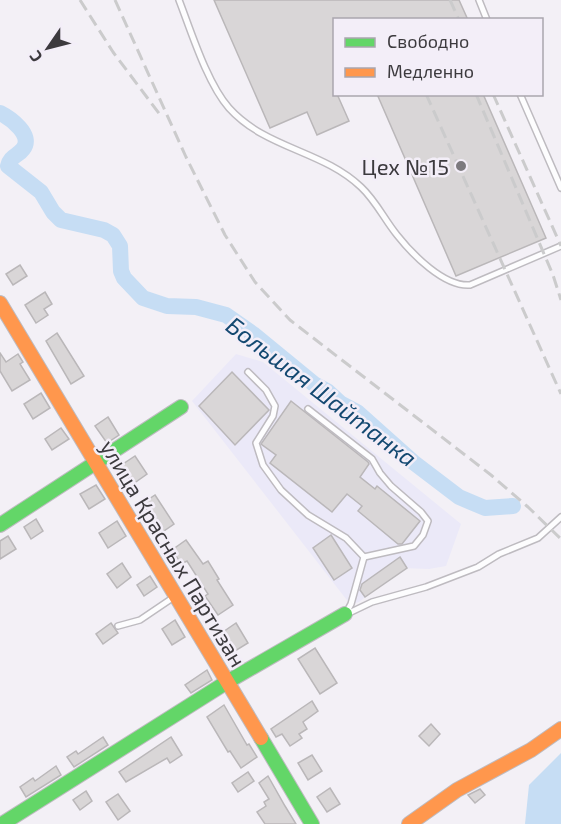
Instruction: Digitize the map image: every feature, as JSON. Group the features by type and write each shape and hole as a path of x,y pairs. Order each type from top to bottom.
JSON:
{"street":[{"name":"улица Красных Партизан","path":"0,303 312,824"},
{"path":"0,525 181,406"},
{"path":"2,824 227,682 345,614"},
{"path":"410,824 457,790 531,750 561,729"}],"lane":[{"path":"178,0 218,96 230,110 257,132 331,166 354,180 371,198 398,236 441,276 458,285 470,285 561,246"},
{"path":"479,0 486,18"},
{"path":"521,96 561,188"},
{"path":"248,372 266,390 275,406 273,416 256,443 263,465 281,490 308,514 346,538 364,557"},
{"path":"308,409 372,459 391,486 428,521 423,535 414,546 364,557"},
{"path":"345,614 372,602 426,587 478,567 500,554 538,538 561,517"},
{"path":"345,614 351,604 364,557"},
{"path":"118,626 140,620 176,596"}],"shaded area":[{"path":"236,354 263,362 461,524 446,566 429,569 402,568 359,602 351,604 346,599 192,401"}],"water":[{"path":"561,753 561,824 525,824 529,785"}],"building":[{"name":"Цех №15","path":"214,0 459,0 467,18 333,18 333,96 338,96 349,121 317,135 307,112 270,128"},
{"name":"Цех №15","path":"378,96 484,96 546,238 456,276"},
{"path":"20,265 27,276 13,285 6,274"},
{"path":"45,292 52,304 44,309 48,315 36,323 25,305"},
{"path":"57,333 84,376 71,384 46,341"},
{"path":"0,353 6,362 18,354 23,362 20,364 30,380 12,391 0,371"},
{"path":"232,372 269,410 235,445 199,406"},
{"path":"41,393 50,408 33,419 24,404"},
{"path":"291,401 368,462 369,464 360,477 375,489 377,486 420,521 402,544 398,544 358,511 362,506 347,494 332,512 270,463 276,455 261,444"},
{"path":"108,417 119,435 107,443 95,426"},
{"path":"61,428 69,439 52,450 45,439"},
{"path":"135,456 147,474 133,484 120,466"},
{"path":"96,485 105,499 89,509 80,494"},
{"path":"155,495 174,524 161,533 143,503"},
{"path":"36,519 43,531 31,539 24,527"},
{"path":"117,521 126,536 108,548 99,533"},
{"path":"331,535 352,568 334,580 313,548"},
{"path":"8,536 16,549 0,559 0,541"},
{"path":"186,540 203,564 208,561 233,605 218,615 205,596 208,594 187,561 181,564 172,550"},
{"path":"400,557 407,568 365,597 360,590 362,584"},
{"path":"122,563 131,577 117,588 107,574"},
{"path":"150,576 157,587 144,596 137,585"},
{"path":"175,620 185,637 172,645 162,629"},
{"path":"111,623 118,633 103,644 96,634"},
{"path":"236,623 248,643 235,651 223,632"},
{"path":"315,648 337,683 320,694 298,659"},
{"path":"207,670 212,680 191,693 185,685"},
{"path":"312,701 318,711 303,722 307,729 299,734 302,738 290,746 282,734 276,737 271,729"},
{"path":"224,705 247,745 249,744 257,757 241,768 230,751 228,752 207,717"},
{"path":"431,724 440,734 429,746 419,736"},
{"path":"103,737 108,745 74,767 67,757 76,751 78,754"},
{"path":"171,737 182,755 170,763 167,758 126,782 119,772"},
{"path":"312,755 322,771 308,780 298,763"},
{"path":"56,766 61,775 26,797 20,787 33,778 35,781"},
{"path":"248,772 254,781 238,792 232,783"},
{"path":"268,776 296,824 265,824 257,812 266,806 264,802 269,799 259,783"},
{"path":"330,788 340,804 327,812 317,797"},
{"path":"480,789 485,795 475,803 468,795"},
{"path":"86,791 92,801 80,810 73,800"},
{"path":"118,794 130,811 118,820 106,802"}],"waterway":[{"name":"Большая Шайтанка","path":"0,113 19,128 26,144 10,160 8,166 41,192 53,212 61,220 104,230 113,235 120,246 121,271 124,278 143,298 167,306 196,307 226,315 314,384 357,412 413,462 459,497 485,508 513,506"}],"railway":[{"path":"80,0 113,52 161,116"},
{"path":"115,0 186,157 225,235 255,282 290,320 491,475 561,539"},
{"path":"450,0 458,18"},
{"path":"427,96 561,394"},
{"path":"477,96 553,275 561,300"},
{"path":"494,96 561,246"}],"traffic: fast":[{"path":"0,525 181,407"},
{"path":"2,824 227,682 345,614"},
{"path":"261,738 312,824"}],"traffic: slow":[{"path":"0,303 261,738"},
{"path":"409,824 457,790 531,750 561,729"}],"place":[{"name":"Цех №15","path":"461,166"}]}
